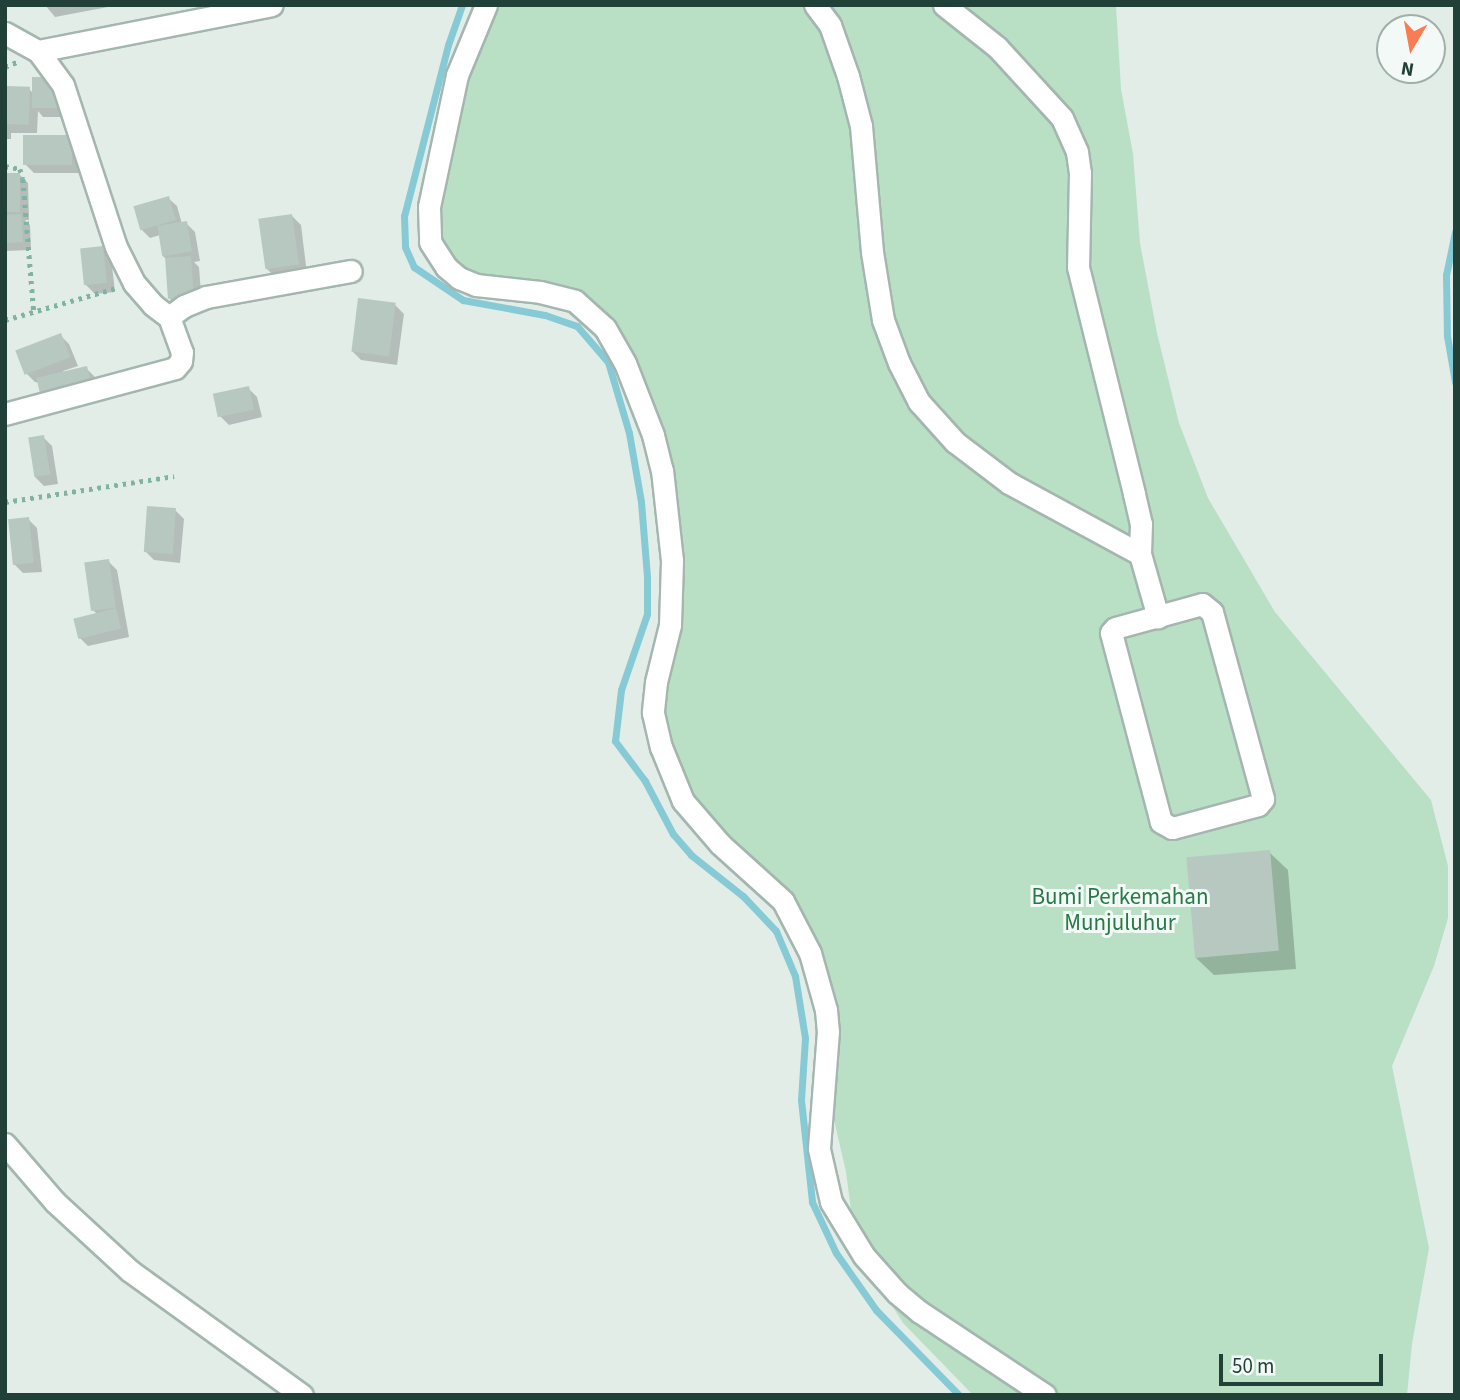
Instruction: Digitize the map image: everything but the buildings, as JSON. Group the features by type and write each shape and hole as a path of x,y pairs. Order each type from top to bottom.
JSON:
{"street":[{"path":"38,51 272,5"},
{"path":"486,5 457,75 429,207 430,242 446,267 467,281 540,292 575,301 605,328 625,363 653,435 662,470 672,561 670,625 656,681 653,713 661,747 683,801 720,844 783,901 810,953 826,1010 828,1031 819,1149 831,1202 864,1256 897,1293 920,1312 1045,1395"},
{"path":"815,5 830,24 861,126 872,253 883,320 899,363 919,402 955,442 1000,476 1140,554"},
{"path":"944,5 997,47 1062,118 1077,152 1080,173 1077,267 1141,524 1140,554 1158,617"},
{"path":"5,33 38,51 63,85 116,247 134,283 153,305 169,317 182,352 181,361 175,368 5,414"},
{"path":"169,317 184,306 206,297 351,271"},
{"path":"1202,604 1212,612 1263,793 1258,805 1172,828 1161,821 1111,641 1115,628 1158,617 1202,604"},
{"path":"5,1144 55,1202 130,1271 302,1395"}],"path":[{"path":"5,166 20,169 23,179 34,313"},
{"path":"5,320 134,283"},
{"path":"5,502 174,476"}],"green space":[{"name":"Bumi Perkemahan Munjuluhur","path":"472,5 1116,5 1121,89 1133,154 1140,243 1157,333 1179,423 1208,498 1275,612 1431,800 1448,866 1448,918 1434,966 1392,1066 1429,1248 1412,1344 1407,1395 973,1395 903,1323 856,1249 846,1172 820,1059 813,957 763,874 656,762 674,544 656,415 603,320 509,288 445,261 425,218"}],"waterway":[{"path":"462,5 448,45 404,216 405,247 414,267 463,300 545,315 577,326 608,362 629,433 641,502 647,577 647,614 621,690 615,741 645,781 673,834 691,855 743,896 776,931 795,976 805,1038 801,1100 812,1202 836,1253 876,1310 959,1395"},
{"path":"1455,232 1446,275 1447,336 1455,382"}]}
